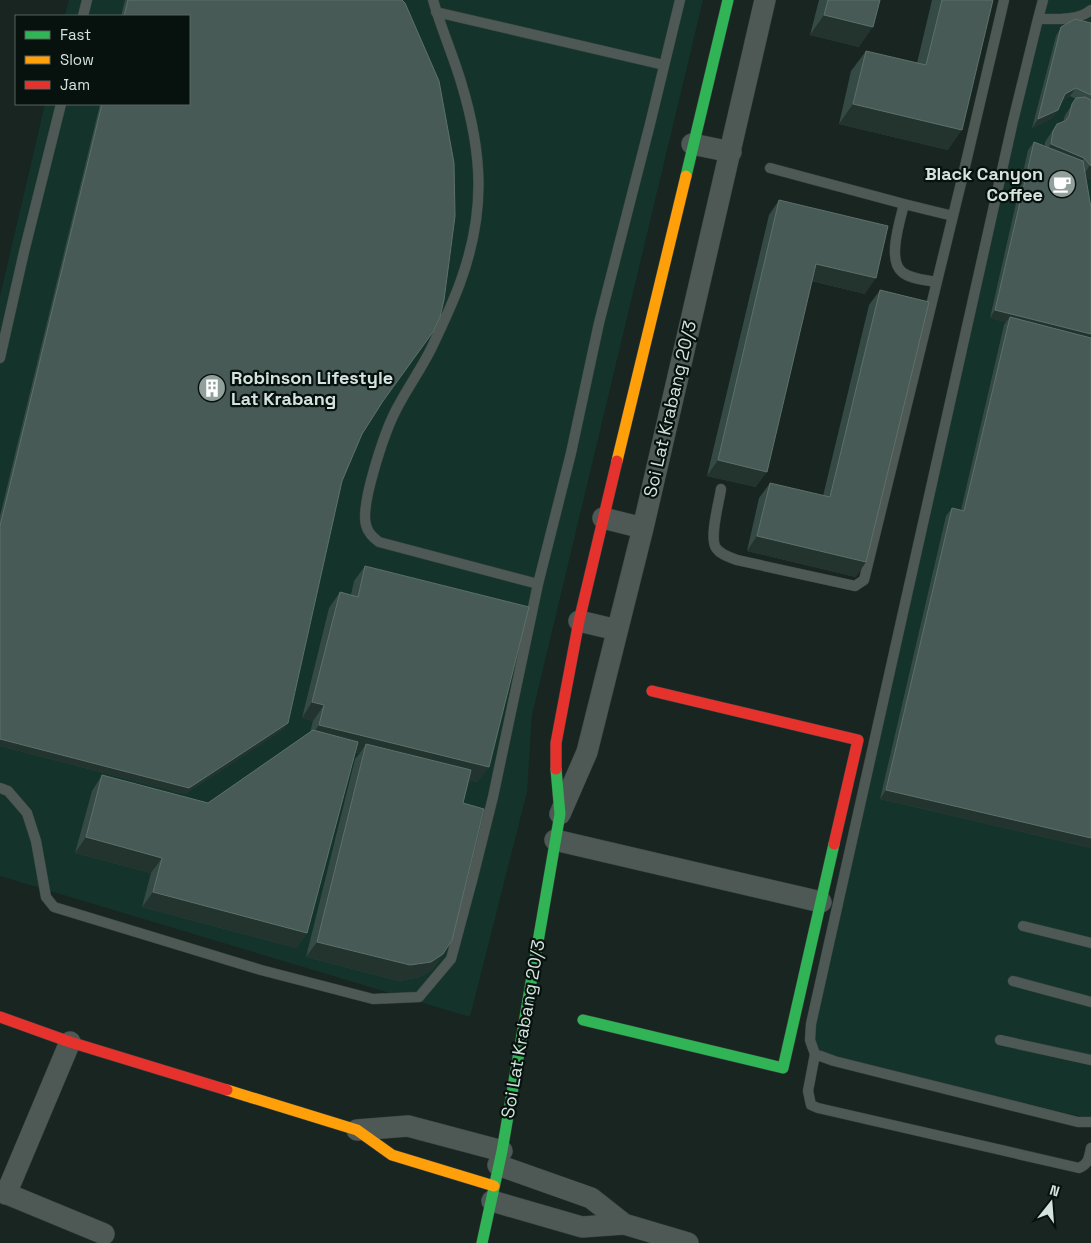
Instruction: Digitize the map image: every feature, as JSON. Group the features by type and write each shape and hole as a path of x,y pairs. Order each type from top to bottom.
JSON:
{"street":[{"name":"Soi Lat Krabang 20/3","path":"560,814 556,773 556,743 579,621 602,518 728,0"},
{"name":"Soi Lat Krabang 20/3","path":"482,1243 500,1158 560,814 587,752 642,528 765,0"},
{"path":"692,144 730,152"},
{"path":"602,518 642,528"},
{"path":"579,621 617,630"},
{"path":"584,1020 783,1068 858,740 652,691"},
{"path":"555,840 821,902"},
{"path":"0,1017 70,1042 358,1130 392,1154 582,1227 624,1224 688,1243"},
{"path":"70,1042 3,1193 104,1234"},
{"path":"358,1130 408,1126 500,1158 591,1198 624,1224"}],"lane":[{"path":"83,15 87,0"},
{"path":"433,0 461,81 472,123 478,161 479,185 476,225 464,270 452,301 431,349 395,412 381,444 366,508 365,524 370,535 379,542 538,584"},
{"path":"0,788 8,791 27,813 36,840 46,896 54,906 261,970 373,1000 419,997 451,959 493,797 538,584 680,0"},
{"path":"721,489 713,539 716,547 723,554 737,560 855,586 864,580 1004,0"},
{"path":"1043,0 1013,121 811,1024 810,1040 815,1054 808,1091 812,1105 818,1108 1079,1168 1089,1160 1091,1148"},
{"path":"1038,19 1063,18 1086,14 1091,10"},
{"path":"436,12 664,65"},
{"path":"0,358 61,105"},
{"path":"770,168 953,216"},
{"path":"904,204 894,253 897,265 902,273 915,278 936,282"},
{"path":"1023,926 1091,943"},
{"path":"1013,982 1091,1002"},
{"path":"1000,1040 1091,1060"},
{"path":"815,1054 1078,1122 1091,1122"}],"shaded area":[{"path":"69,0 703,0 532,715 527,792 470,1017 0,876 0,296 45,105 190,105 190,15 65,15"},
{"path":"1038,0 1091,0 1091,1119 811,1052 806,1049"}],"building":[{"name":"Robinson Lifestyle Lat Krabang","path":"128,0 402,0 439,81 454,163 455,216 440,317 433,332 383,401 362,434 342,481 288,723 189,788 0,739 0,526 102,105 190,105 190,15 124,15"},
{"path":"828,0 880,0 873,27 824,15"},
{"path":"942,0 993,0 962,130 853,104 866,51 926,65"},
{"path":"1075,19 1091,23 1091,95 1076,88 1065,94 1058,110 1038,119 1061,27"},
{"path":"1085,97 1091,100 1091,166 1084,158 1051,144 1053,131 1057,124 1065,121 1069,116 1072,104 1076,98"},
{"path":"1034,142 1083,161 1091,208 1091,334 995,310"},
{"path":"779,200 888,226 876,278 816,264 767,472 718,460"},
{"path":"880,290 929,302 866,562 757,536 770,483 830,497"},
{"path":"1010,317 1091,338 1091,838 886,790 952,508 964,511"},
{"path":"365,566 529,607 489,767 319,725 324,705 312,702 340,592 358,597"},
{"path":"313,730 358,742 307,933 153,892 162,858 86,837 102,775 208,803"},
{"path":"366,744 471,770 463,803 484,809 452,940 443,954 431,962 410,965 317,942"}],"traffic: fast":[{"path":"686,176 728,0"},
{"path":"482,1243 502,1151 560,814 556,769"},
{"path":"583,1020 783,1068 834,844"}],"traffic: slow":[{"path":"617,461 686,176"},
{"path":"227,1090 357,1130 392,1155 494,1186"}],"traffic: jam":[{"path":"556,769 556,743 579,621 617,461"},
{"path":"652,691 858,740 834,844"},
{"path":"0,1017 70,1042 227,1090"}],"place":[{"name":"Black Canyon Coffee","path":"1062,184"},
{"name":"Robinson Lifestyle Lat Krabang","path":"212,388"}]}
